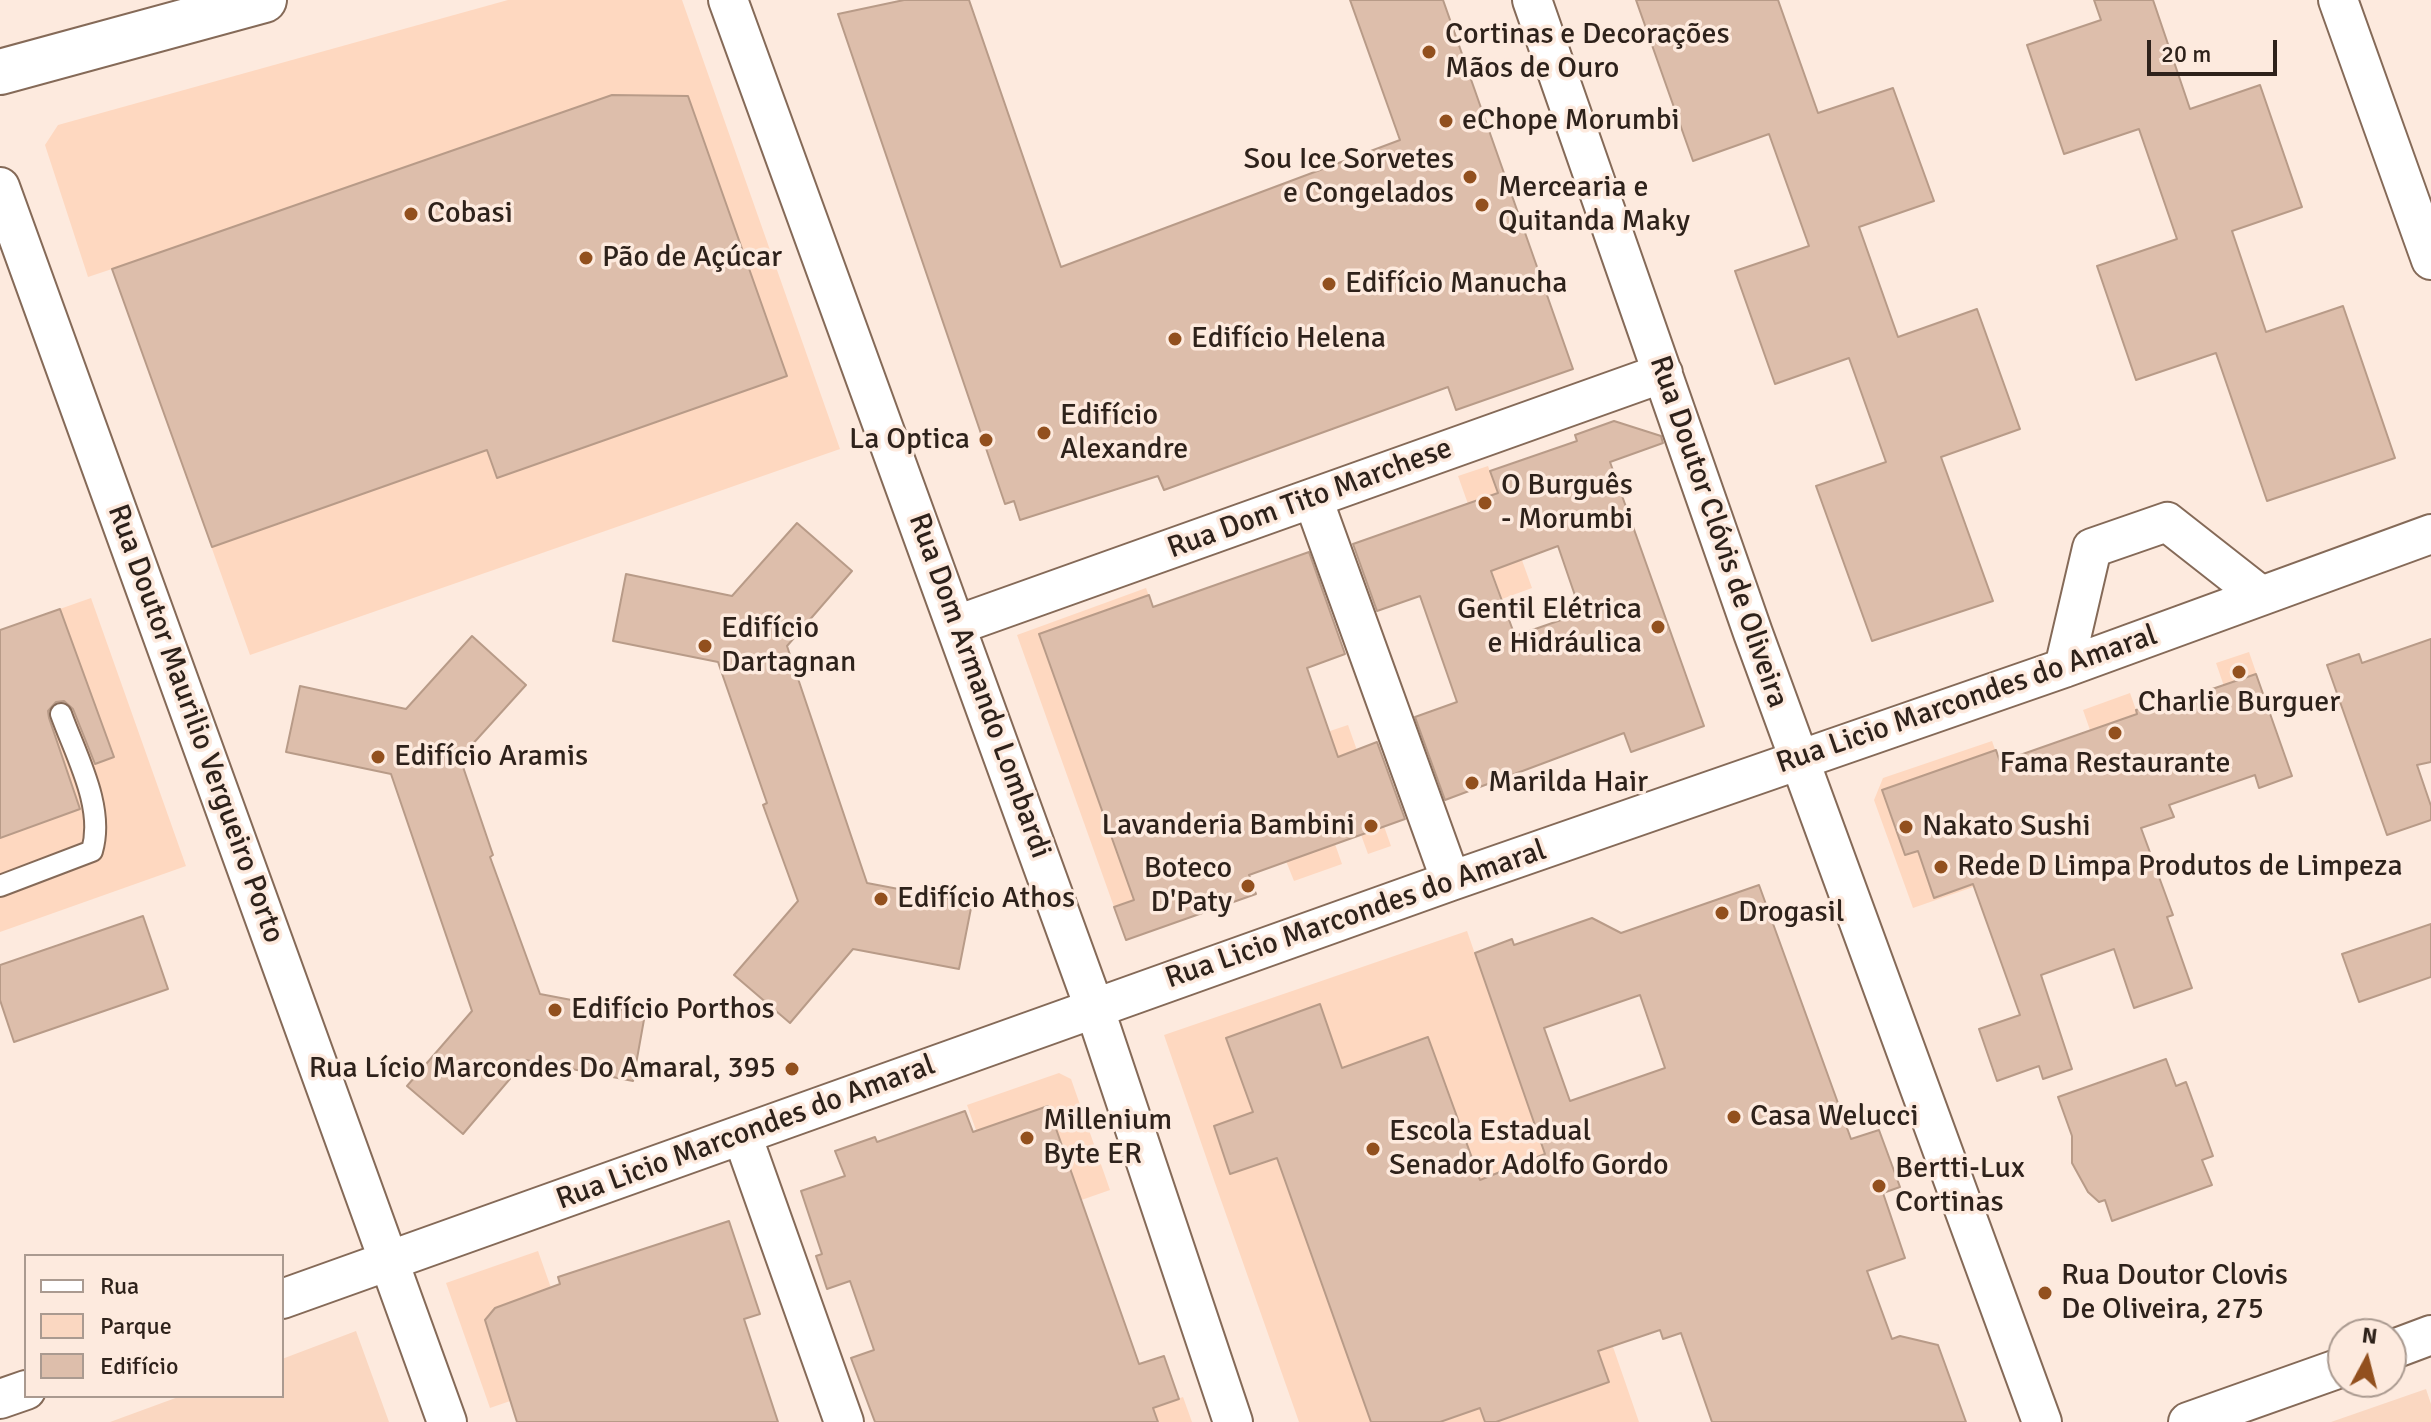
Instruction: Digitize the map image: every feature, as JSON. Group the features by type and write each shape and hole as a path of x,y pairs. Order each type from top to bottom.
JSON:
{"highway":[{"path":"0,72 264,0"}],"street":[{"name":"Rua Dom Armando Lombardi","path":"728,0 1094,1007 1233,1422"},
{"name":"Rua Doutor Clóvis de Oliveira","path":"1532,0 1800,760 2042,1422"},
{"path":"2338,0 2431,260"},
{"name":"Rua Doutor Maurilio Vergueiro Porto","path":"0,187 447,1422"},
{"name":"Rua Dom Tito Marchese","path":"957,625 1663,373"},
{"path":"1313,499 1451,881"},
{"path":"2064,668 2092,548 2126,533 2167,522 2260,595"},
{"name":"Rua Licio Marcondes do Amaral","path":"284,1298 1094,1007 2064,668 2431,534"},
{"path":"742,1135 844,1422"},
{"path":"2407,1344 2431,1335"},
{"path":"2188,1422 2327,1373"},
{"path":"0,1399 24,1391"}],"lane":[{"path":"0,886 92,851 97,834 94,809 61,714"}],"shaded area":[{"path":"508,0 682,0 840,449 250,655 112,269 88,277 45,145 58,125"},
{"path":"1488,466 1532,588 1502,599 1458,476"},
{"path":"1146,588 1244,861 1114,907 1017,635"},
{"path":"91,598 186,866 0,932 0,630"},
{"path":"2249,652 2292,776 2259,788 2216,663"},
{"path":"2130,693 2174,817 2126,833 2083,710"},
{"path":"1348,725 1391,846 1368,854 1324,733"},
{"path":"1992,741 2036,865 1913,908 1874,800 1883,778"},
{"path":"1308,767 1342,864 1294,881 1286,861"},
{"name":"Escola Estadual Senador Adolfo Gordo","path":"1467,931 1531,1114 1808,1018 1851,1139 1879,1130 1900,1187 1595,1295 1639,1422 1299,1422 1215,1183 1164,1035"},
{"path":"1059,1073 1071,1079 1110,1190 1010,1225 967,1105"},
{"path":"538,1251 582,1376 490,1408 446,1283"},
{"path":"1183,1397 1192,1422 1111,1422"}],"green space":[{"path":"356,1331 389,1422 110,1422 176,1398 284,1398 284,1358"},
{"path":"2426,1389 2431,1404 2431,1422 2331,1422 2407,1398"}],"building":[{"path":"904,0 969,0 1061,267 1400,140 1350,0 1443,0 1573,369 1456,410 1448,387 1164,490 1158,476 1020,520 1014,501 1005,504 838,14"},
{"path":"1636,0 1778,0 1818,113 1893,88 1934,201 1859,227 1898,337 1977,309 2020,429 1941,457 1993,601 1872,641 1816,486 1886,462 1849,358 1775,384 1735,271 1809,246 1769,134 1693,161"},
{"path":"2094,0 2153,0 2190,109 2260,85 2302,207 2232,231 2266,332 2343,306 2395,458 2267,501 2216,353 2136,380 2097,266 2177,239 2139,129 2064,154 2027,45 2101,20"},
{"name":"Pão de Açúcar","path":"612,95 688,96 787,376 497,478 487,450 212,547 112,269"},
{"path":"1614,421 1661,436 1663,443 1610,462 1704,726 1631,752 1624,733 1445,800 1415,717 1457,702 1420,596 1377,611 1353,544 1498,493 1490,471 1577,441 1575,435","holes":["1558,546 1581,613 1515,636 1491,571"]},
{"path":"797,523 852,571 787,646 867,883 972,903 959,969 853,949 790,1023 734,975 798,901 763,805 767,803 718,662 613,641 626,574 732,596"},
{"path":"1309,552 1345,654 1307,668 1338,757 1377,742 1405,819 1249,875 1256,894 1126,940 1114,907 1134,900 1039,634 1149,595 1153,607"},
{"path":"60,609 114,757 95,764 73,709 64,701 56,702 48,711 49,718 80,809 0,838 0,630"},
{"path":"472,636 526,685 460,758 493,855 490,857 540,994 645,1014 633,1081 526,1060 463,1134 407,1086 472,1011 391,774 286,752 300,686 406,709"},
{"path":"2431,639 2431,762 2417,765 2431,806 2431,820 2387,835 2327,665 2359,654 2362,663"},
{"path":"2256,674 2292,776 2259,788 2255,775 2169,805 2174,817 2141,828 2173,915 2167,917 2192,988 2134,1008 2114,949 2041,975 2072,1069 2043,1079 2039,1066 1997,1081 1979,1029 2020,1015 1973,884 1934,898 1918,851 1905,855 1882,790 1996,750 2000,762 2137,714 2136,710 2182,695 2183,699"},
{"path":"1759,885 1851,1139 1879,1130 1900,1187 1883,1193 1905,1258 1867,1271 1892,1339 1900,1336 1938,1345 1966,1422 1712,1422 1681,1333 1663,1339 1660,1330 1598,1351 1609,1382 1496,1422 1485,1422 1480,1408 1440,1422 1371,1422 1277,1158 1230,1174 1214,1126 1253,1112 1226,1038 1320,1004 1342,1068 1428,1037 1480,1180 1545,1154 1475,953 1512,939 1514,945 1592,918 1621,933","holes":["1640,995 1665,1068 1570,1101 1544,1028"]},
{"path":"143,916 168,989 14,1042 0,1000 0,965"},
{"path":"2431,924 2431,977 2359,1002 2342,954"},
{"path":"2166,1059 2176,1086 2186,1082 2213,1156 2202,1160 2212,1185 2112,1221 2105,1200 2099,1202 2088,1192 2072,1163 2072,1136 2058,1097"},
{"path":"1048,1106 1139,1364 1164,1356 1179,1399 1153,1408 1158,1422 875,1422 851,1358 874,1350 850,1281 827,1289 816,1256 822,1254 801,1191 845,1176 835,1151 875,1137 877,1142 965,1111 973,1132"},
{"path":"729,1221 760,1314 744,1319 778,1422 517,1422 485,1320 495,1308 560,1284 558,1277"}],"place":[{"name":"Cortinas e Decorações Mãos de Ouro","path":"1429,52"},
{"name":"eChope Morumbi","path":"1446,121"},
{"name":"Sou Ice Sorvetes e Congelados","path":"1470,177"},
{"name":"Mercearia e Quitanda Maky","path":"1482,205"},
{"name":"Cobasi","path":"411,214"},
{"name":"Pão de Açúcar","path":"586,258"},
{"name":"Edifício Manucha","path":"1329,284"},
{"name":"Edifício Helena","path":"1175,339"},
{"name":"Edifício Alexandre","path":"1044,433"},
{"name":"La Optica","path":"986,440"},
{"name":"O Burguês - Morumbi","path":"1485,503"},
{"name":"Gentil Elétrica e Hidráulica","path":"1658,627"},
{"name":"Edifício Dartagnan","path":"705,646"},
{"name":"Charlie Burguer","path":"2239,672"},
{"name":"Fama Restaurante","path":"2115,733"},
{"name":"Edifício Aramis","path":"378,757"},
{"name":"Marilda Hair","path":"1472,783"},
{"name":"Lavanderia Bambini","path":"1371,826"},
{"name":"Nakato Sushi","path":"1906,827"},
{"name":"Rede D Limpa Produtos de Limpeza","path":"1941,867"},
{"name":"Boteco D'Paty","path":"1248,886"},
{"name":"Edifício Athos","path":"881,899"},
{"name":"Drogasil","path":"1722,913"},
{"name":"Edifício Porthos","path":"555,1010"},
{"name":"Rua Lício Marcondes Do Amaral, 395","path":"792,1069"},
{"name":"Casa Welucci","path":"1734,1117"},
{"name":"Millenium Byte ER","path":"1027,1138"},
{"name":"Escola Estadual Senador Adolfo Gordo","path":"1373,1149"},
{"name":"Bertti-Lux Cortinas","path":"1879,1186"},
{"name":"Rua Doutor Clovis De Oliveira, 275","path":"2045,1293"}]}
